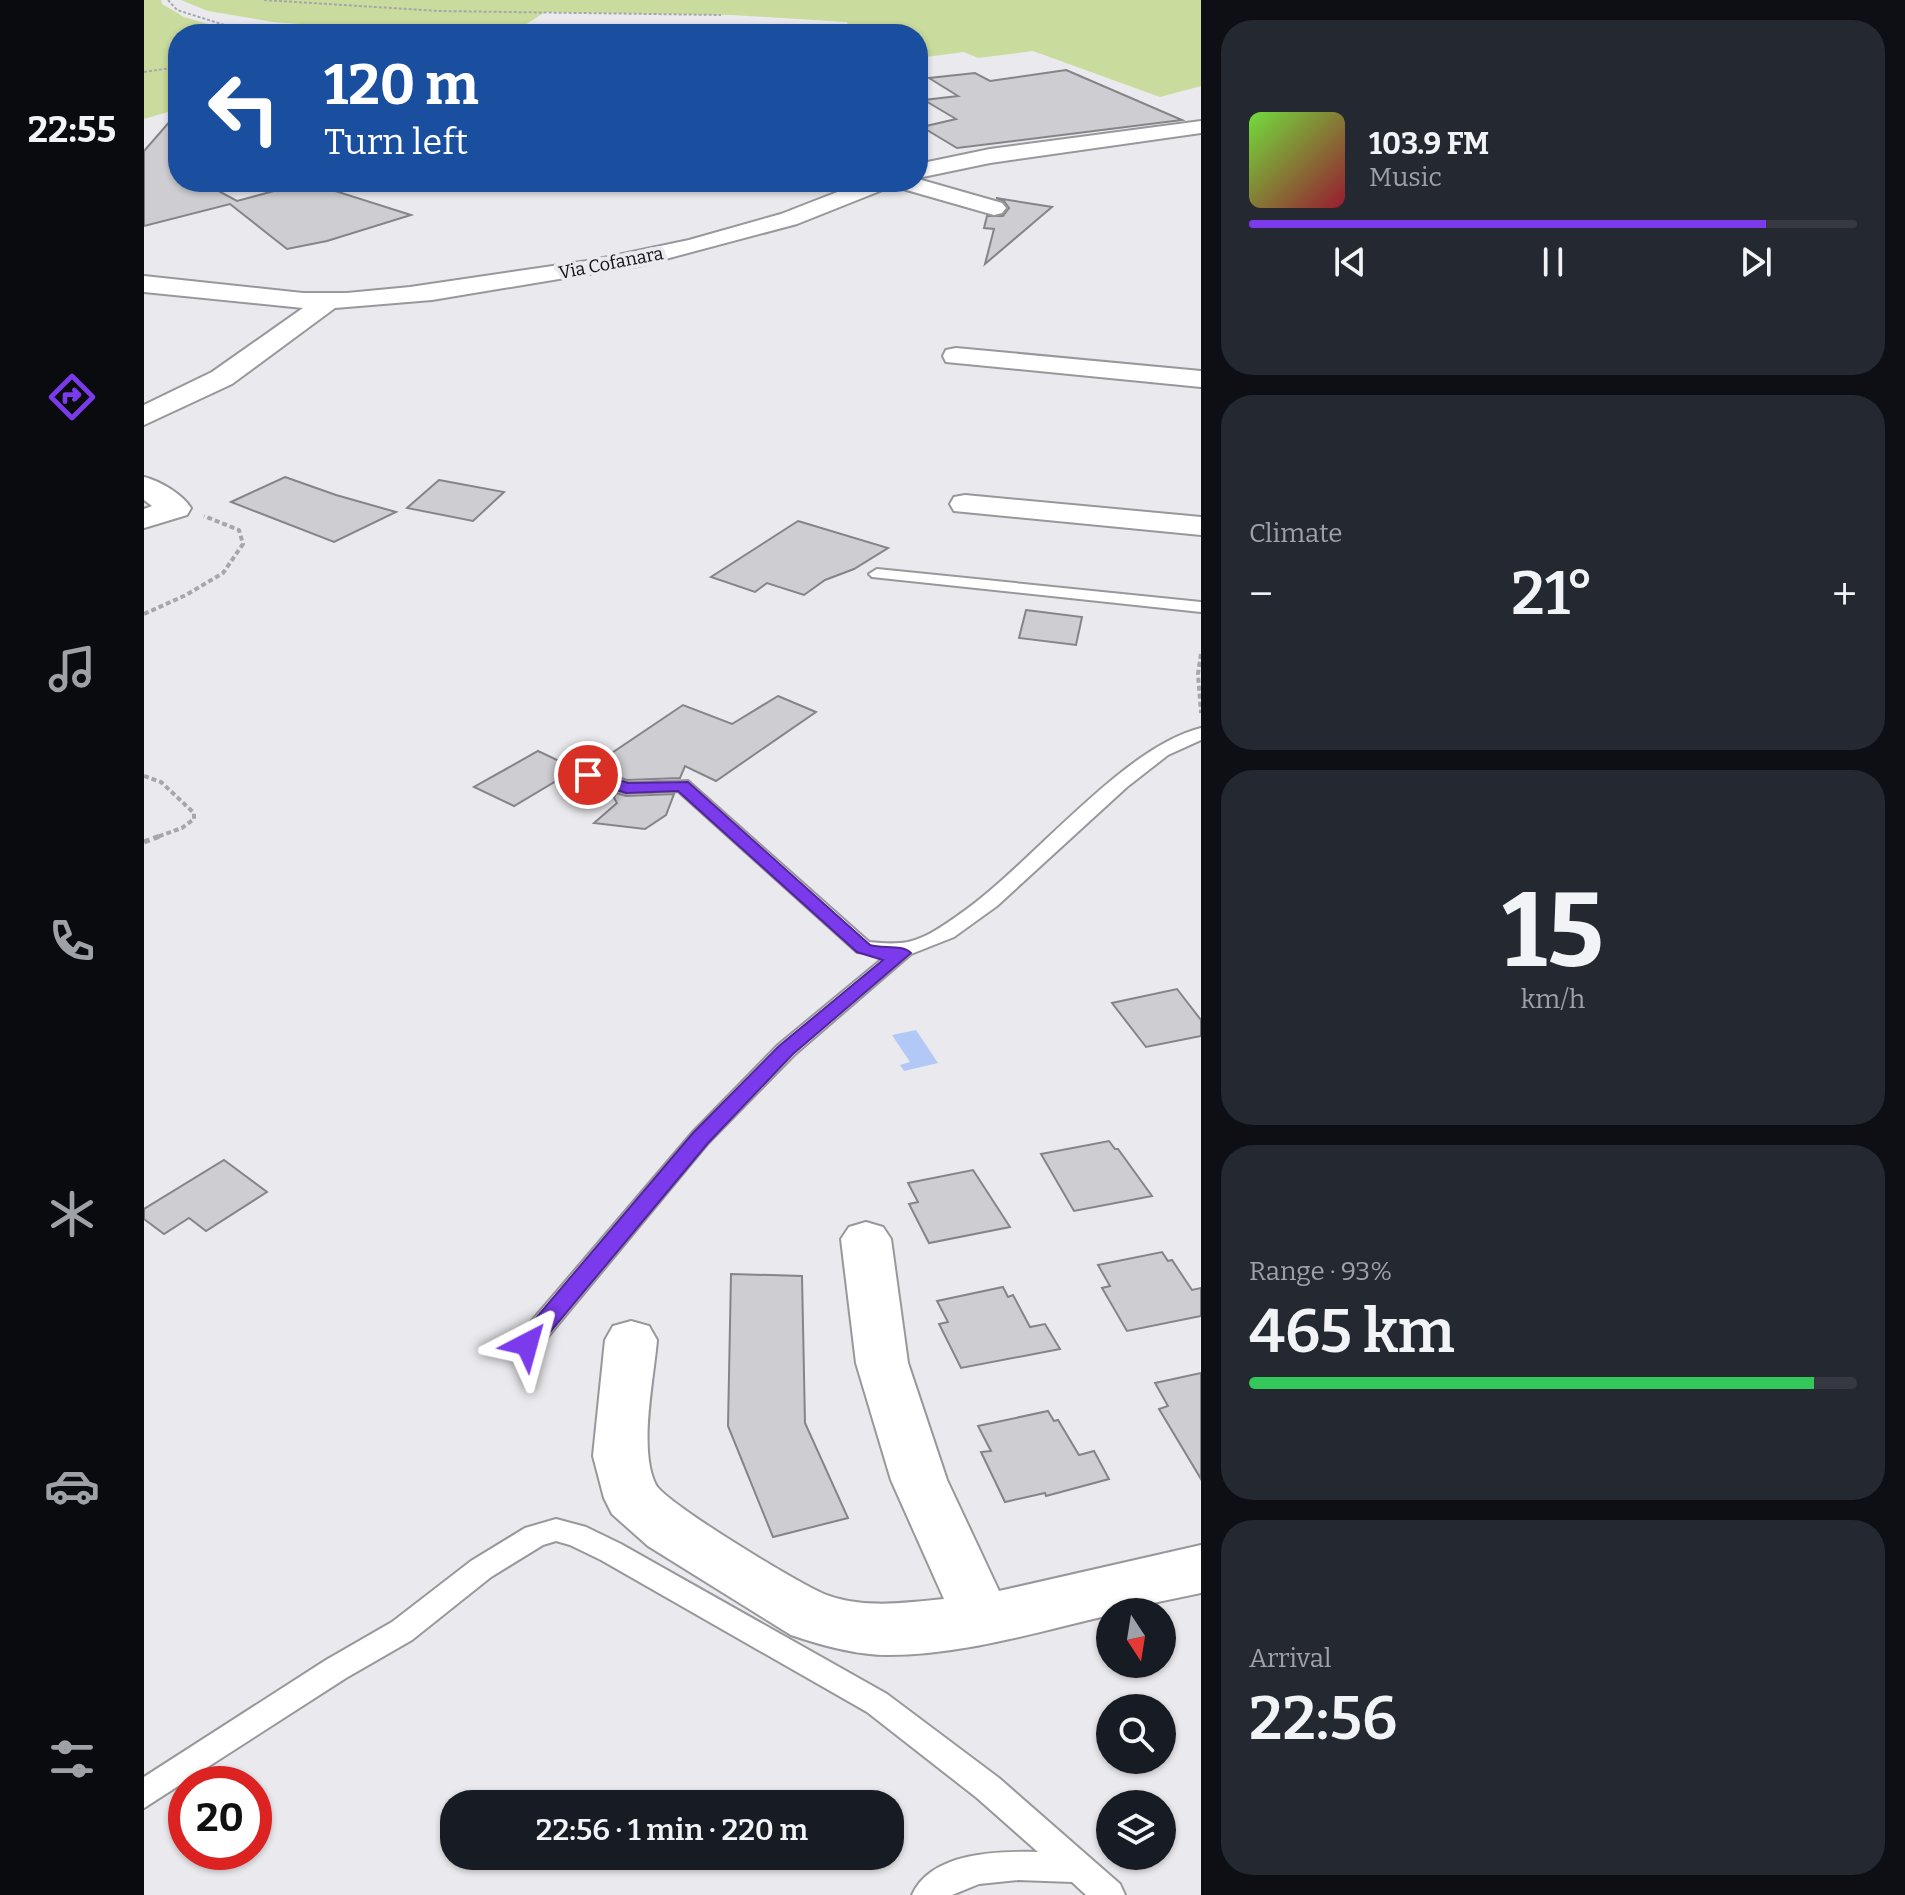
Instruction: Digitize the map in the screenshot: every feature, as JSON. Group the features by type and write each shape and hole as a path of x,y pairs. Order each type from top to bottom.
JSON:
{"street":[{"path":"928,169 990,156 1201,127"},
{"path":"928,189 994,208"},
{"name":"Via Cofanara","path":"144,284 329,301 454,288 594,268 717,240 860,192"},
{"name":"Via Cofanara","path":"144,416 222,378 329,301"},
{"path":"956,356 1201,379"},
{"path":"144,486 176,508"},
{"path":"965,504 1201,526"},
{"path":"144,519 176,508"},
{"path":"866,1239 882,1363 919,1480 983,1620"},
{"path":"631,1340 620,1456 632,1498 668,1530 812,1617 885,1630 983,1620 1201,1569"}],"lane":[{"path":"877,574 1201,607"},
{"path":"527,1344 700,1138 786,1050 902,953 946,933 1026,874 1121,783 1152,759 1201,733"},
{"path":"588,775 626,788 682,785 864,948 882,954 902,953"},
{"path":"144,1794 336,1669 402,1631 481,1569 535,1536 556,1530 576,1535 611,1552 877,1703 988,1788 1109,1895"},
{"path":"928,1895 938,1885 983,1866 1078,1868"}],"path":[{"path":"168,0 177,10 221,24"},
{"path":"264,0 424,11 721,15"},
{"path":"144,72 168,68"},
{"path":"144,614 186,595 223,573 243,544 239,530 176,508"},
{"path":"1201,654 1198,674 1201,714"},
{"path":"144,776 161,782 194,813 194,819 182,828 144,842"}],"green space":[{"path":"144,0 161,0 162,4 184,17 208,24 168,24 168,112 144,119"},
{"path":"181,0 1201,0 1201,86 1160,97 1033,51 978,58 964,52 928,57 928,24 848,24 732,15 545,12 526,24 300,24 208,11"}],"water":[{"path":"916,1030 938,1063 904,1071 900,1065 910,1062 892,1035"}],"building":[{"path":"1066,70 1182,120 957,148 928,131 928,126 956,119 928,100 958,96 929,78 975,73 990,81"},
{"path":"168,123 168,192 220,192 237,201 270,192 339,192 411,215 327,241 287,249 230,204 144,226 144,151"},
{"path":"996,198 1052,207 985,264 994,229 984,228 987,216 1003,216 1009,208 1004,201"},
{"path":"285,477 396,512 334,542 231,502"},
{"path":"439,480 504,492 473,521 407,508"},
{"path":"798,521 888,548 854,569 825,580 804,595 767,583 755,592 711,577"},
{"path":"1026,610 1082,617 1076,645 1019,638"},
{"path":"778,696 816,712 716,781 685,766 680,778 627,780 591,767 683,705 732,724"},
{"path":"538,751 576,769 514,806 474,787"},
{"path":"616,793 626,796 674,794 666,815 645,829 594,823 617,803 614,798"},
{"path":"1177,989 1201,1020 1201,1036 1146,1047 1112,1003"},
{"path":"1109,1141 1152,1196 1074,1211 1041,1154"},
{"path":"224,1160 267,1192 206,1231 189,1218 164,1234 144,1219 144,1209"},
{"path":"973,1170 1010,1227 929,1243 909,1204 918,1202 908,1183"},
{"path":"1162,1252 1168,1261 1172,1260 1192,1290 1201,1288 1201,1316 1127,1331 1102,1288 1110,1286 1098,1265"},
{"path":"731,1274 802,1276 805,1423 848,1518 773,1537 728,1426"},
{"path":"1003,1287 1008,1297 1013,1295 1030,1327 1045,1324 1060,1349 961,1368 939,1324 948,1322 937,1301"},
{"path":"1201,1373 1201,1479 1159,1409 1168,1406 1155,1383"},
{"path":"1048,1411 1054,1421 1058,1420 1079,1455 1094,1451 1109,1479 1046,1496 1045,1493 1005,1502 981,1452 991,1451 978,1426"}],"route":[{"path":"527,1344 700,1138 786,1050 902,953 882,954 864,948 682,785 626,788 588,775"}]}
